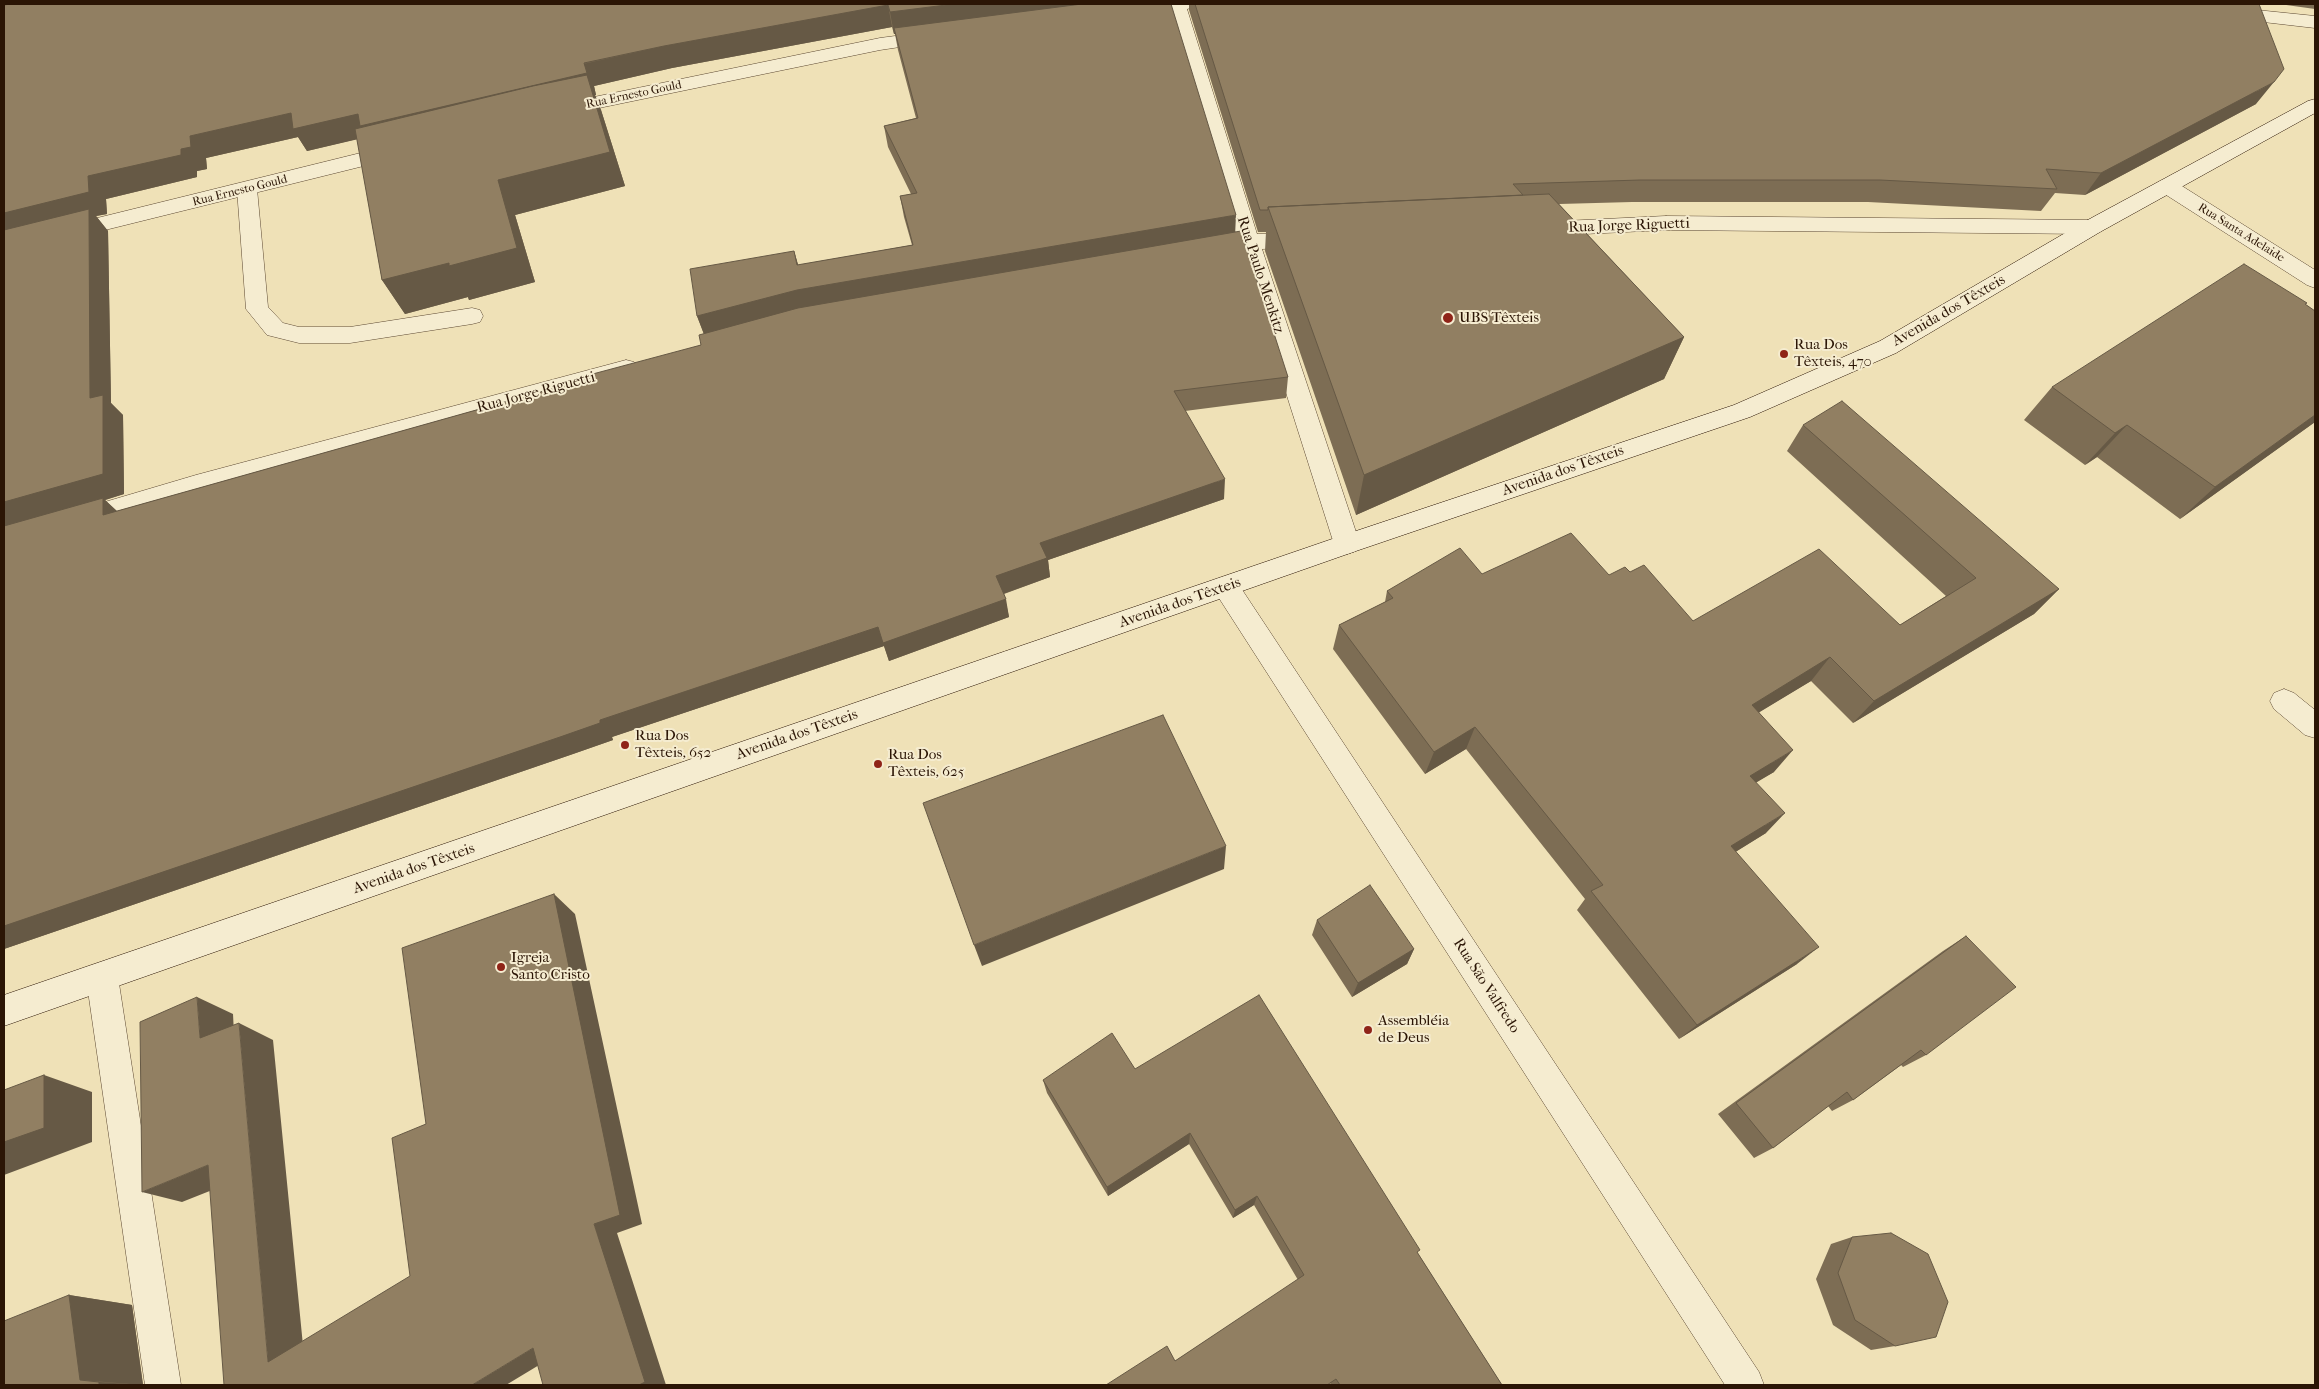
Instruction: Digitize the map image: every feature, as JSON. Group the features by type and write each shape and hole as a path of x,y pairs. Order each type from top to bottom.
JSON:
{"street":[{"name":"Rua Paulo Menkitz","path":"1176,4 1249,242 1348,544"},
{"path":"1117,12 1184,4"},
{"path":"2208,12 2315,22"},
{"name":"Rua Ernesto Gould","path":"538,115 880,44 949,35"},
{"name":"Avenida dos Têxteis","path":"4,1011 1348,544 1742,410 1888,347 2092,227 2315,105"},
{"name":"Rua Ernesto Gould","path":"4,248 416,146"},
{"name":"Rua Santa Adelaide","path":"2167,186 2315,280"},
{"path":"247,189 257,310 275,329 299,335 350,334 472,316"},
{"name":"Rua Jorge Riguetti","path":"1527,230 1666,223 2092,227"},
{"path":"1191,252 1249,242 1329,239"},
{"name":"Rua Jorge Riguetti","path":"58,525 196,484 642,364"},
{"name":"Rua São Valfredo","path":"1226,587 1746,1385"},
{"path":"2284,701 2315,726"},
{"path":"102,977 163,1385"}],"building":[{"path":"954,4 890,12 888,5 664,46 584,63 587,73 360,126 358,114 293,129 291,113 190,136 191,147 181,149 181,155 88,176 89,192 4,213 4,5"},
{"path":"1082,4 1171,4 1236,215 797,290 697,316 690,269 794,251 797,265 913,245 900,196 917,193 884,126 918,118 894,28"},
{"path":"1195,4 2259,4 2284,69 2274,82 2101,173 2046,169 2057,189 1880,180 1640,180 1513,184 1523,195 1268,207 1268,210 1260,210"},
{"path":"587,75 610,152 498,180 517,248 449,266 449,263 382,280 355,129 533,86"},
{"name":"UBS Têxteis","path":"1549,194 1684,337 1364,475 1268,207"},
{"path":"89,209 90,398 103,395 103,474 4,502 4,230"},
{"path":"1241,231 1288,377 1174,391 1225,479 1040,543 1047,558 996,576 1006,599 883,643 878,627 600,720 600,723 560,737 4,926 4,526 103,498 103,515 590,378 589,375 701,345 699,335 798,308"},
{"path":"2244,264 2307,303 2305,304 2315,311 2315,415 2215,487 2127,425 2115,433 2052,387"},
{"path":"1842,401 2059,589 1874,701 1830,657 1752,705 1793,750 1750,776 1785,813 1731,846 1819,947 1697,1025 1591,891 1603,885 1475,727 1434,752 1339,625 1393,598 1387,591 1460,548 1482,574 1571,533 1609,575 1625,567 1630,572 1644,565 1693,621 1819,549 1900,625 1976,578 1803,425"},
{"path":"1163,715 1226,846 974,945 923,803"},
{"path":"1370,885 1414,949 1358,983 1317,920"},
{"path":"554,894 620,1215 594,1224 645,1382 639,1385 543,1385 533,1348 472,1385 224,1385 208,1165 142,1192 140,1022 197,997 200,1038 239,1023 268,1362 410,1276 392,1138 426,1124 402,948"},
{"path":"1966,936 2016,987 1926,1055 1921,1050 1853,1100 1847,1092 1773,1148 1736,1103"},
{"path":"1259,995 1420,1250 1417,1252 1502,1385 1340,1385 1336,1379 1327,1385 1106,1385 1167,1346 1175,1361 1304,1275 1257,1196 1235,1210 1190,1133 1107,1187 1043,1080 1112,1033 1135,1069"},
{"path":"44,1075 44,1128 4,1142 4,1090"},
{"path":"1891,1233 1928,1254 1948,1302 1936,1337 1895,1346 1855,1320 1838,1273 1852,1237"},
{"path":"69,1295 80,1380 99,1382 99,1385 4,1385 4,1321"}],"place":[{"name":"UBS Têxteis","path":"1448,318"},
{"name":"Rua Dos Têxteis, 470","path":"1784,354"},
{"name":"Rua Dos Têxteis, 652","path":"625,745"},
{"name":"Rua Dos Têxteis, 625","path":"878,764"},
{"name":"Igreja Santo Cristo","path":"501,967"},
{"name":"Assembléia de Deus","path":"1368,1030"}]}
